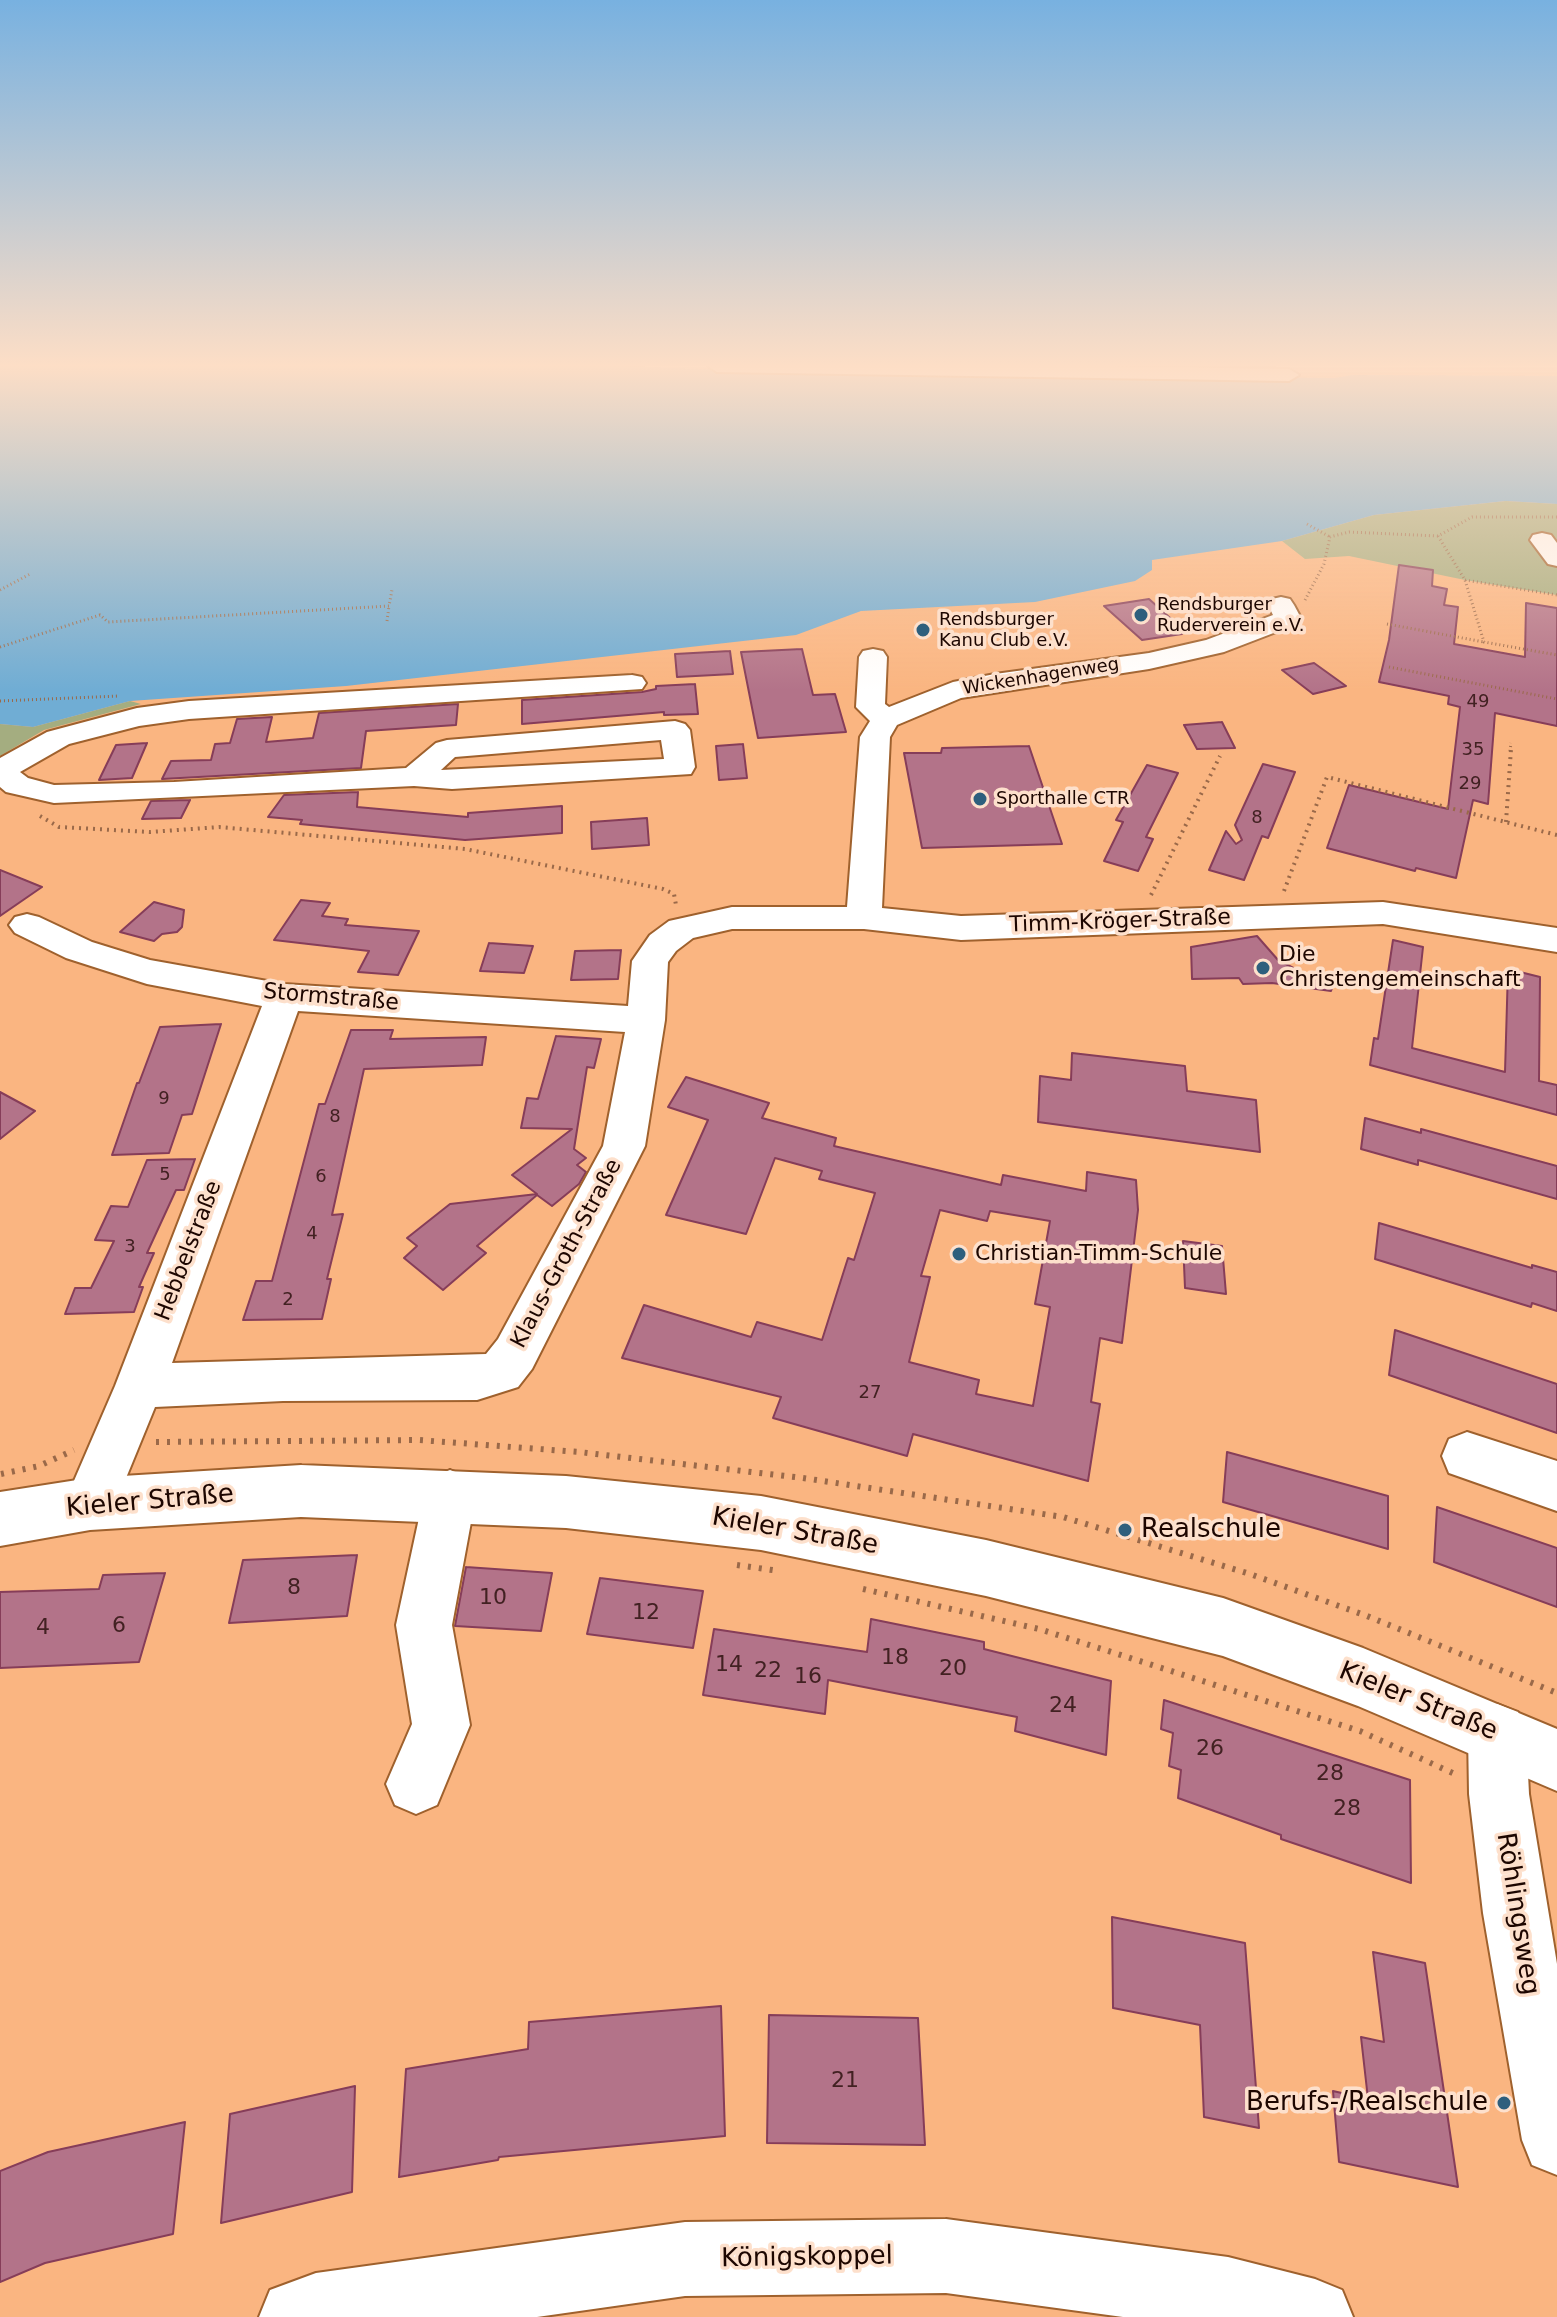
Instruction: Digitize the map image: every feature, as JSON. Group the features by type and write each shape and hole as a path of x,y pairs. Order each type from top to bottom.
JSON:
{"main road":[{"name":"Kieler Straße","path":"0,1519 90,1504 301,1491 566,1502 761,1523 986,1568 1223,1627 1363,1678 1498,1764 1557,1760"}],"street":[{"name":"Wickenhagenweg","path":"886,719 953,691 995,682 1149,661 1214,646 1284,612"},
{"path":"864,918 875,737 886,719 870,707 873,657"},
{"path":"414,777 447,749 675,730 680,767 452,780 414,777 54,794 17,785 0,771 58,738 137,717 189,710 632,683"},
{"name":"Timm-Kröger-Straße","path":"682,929 732,918 864,918 961,928 1383,913 1557,940"},
{"name":"Stormstraße","path":"27,925 79,950 147,972 284,997 646,1020"},
{"name":"Klaus-Groth-Straße","path":"139,1386 283,1379 477,1378 501,1372 515,1354 624,1146 646,1020 650,961 663,943 682,929"},
{"name":"Hebbelstraße","path":"90,1504 139,1386 284,997"},
{"path":"1467,1456 1557,1486"},
{"path":"416,1784 441,1725 424,1625 450,1495"},
{"name":"Röhlingsweg","path":"1498,1764 1515,1913 1557,2140"},
{"name":"Königskoppel","path":"297,2317 316,2311 685,2259 946,2256 1228,2294 1315,2317"}],"path":[{"path":"1307,524 1330,537 1349,532 1438,536 1472,517 1557,517"},
{"path":"1438,536 1465,580 1484,642"},
{"path":"1284,612 1308,595 1324,564 1330,537"},
{"path":"0,590 30,574"},
{"path":"1465,580 1557,595"},
{"path":"387,621 392,590"},
{"path":"0,647 100,615 108,622 389,606"},
{"path":"1387,624 1557,655"},
{"path":"1389,667 1557,699"},
{"path":"1506,822 1511,743"},
{"path":"1138,921 1220,756"},
{"path":"1275,917 1327,777 1557,835"},
{"path":"28,810 59,827 150,832 219,827 465,849 663,889 674,894 682,929"},
{"path":"725,1563 787,1573"},
{"path":"847,1585 1039,1629 1360,1731 1498,1764"}],"green space":[{"path":"1506,501 1557,504 1557,595 1349,556 1305,559 1282,541 1374,515"},
{"path":"130,701 141,704 44,730 0,756 0,724 33,727"}],"water":[{"path":"0,474 1557,474 1557,504 1506,501 1374,515 1282,541 1152,560 1152,570 1135,581 1035,602 861,611 796,635 346,686 130,701 33,727 0,724"}],"building":[{"path":"1399,565 1433,570 1432,586 1447,589 1444,605 1458,607 1454,644 1525,657 1526,603 1557,608 1557,726 1495,713 1488,804 1473,800 1456,878 1416,868 1415,871 1327,848 1349,785 1448,809 1460,707 1448,704 1449,696 1379,682 1389,640"},
{"name":"Rendsburger Ruderverein e.V.","path":"1149,599 1178,625 1172,626 1182,634 1142,640 1104,606"},
{"path":"802,649 813,695 835,694 846,732 758,738 741,652"},
{"path":"730,651 733,674 677,677 675,654"},
{"path":"1314,663 1346,686 1313,694 1282,670"},
{"path":"695,684 698,714 664,715 664,712 522,724 522,700 642,692 656,689 656,686"},
{"path":"458,704 456,725 366,731 361,768 162,779 171,761 211,760 215,744 230,743 237,719 272,717 266,742 313,738 319,713"},
{"path":"1222,722 1235,748 1197,749 1184,725"},
{"path":"147,743 132,778 99,780 116,745"},
{"path":"743,744 747,778 719,780 716,746"},
{"name":"Sporthalle CTR","path":"1029,746 1062,844 922,848 904,753 941,753 942,748"},
{"path":"1263,764 1295,772 1268,838 1262,836 1244,880 1209,870 1226,831 1236,844 1242,840 1235,825"},
{"path":"1147,765 1178,773 1146,837 1153,839 1138,871 1104,861 1123,822 1116,820"},
{"path":"358,792 357,807 468,817 468,813 562,806 562,833 465,840 300,824 302,820 268,817 284,795"},
{"path":"190,800 181,818 142,819 151,801"},
{"path":"647,818 649,845 592,849 591,822"},
{"path":"0,870 42,887 0,916"},
{"path":"301,900 330,903 322,916 348,919 345,925 419,931 398,975 358,972 369,951 274,940"},
{"path":"154,902 184,910 182,927 177,932 162,934 154,941 120,932"},
{"path":"1257,936 1278,960 1332,988 1331,991 1272,983 1243,984 1239,978 1192,979 1191,947"},
{"path":"1393,940 1423,947 1412,1048 1505,1072 1508,969 1540,977 1539,1081 1557,1085 1557,1115 1370,1065 1374,1038 1378,1039"},
{"path":"489,943 533,946 524,973 480,971"},
{"path":"621,950 618,979 571,980 575,951"},
{"path":"221,1024 192,1114 182,1115 169,1153 112,1155 160,1027"},
{"path":"351,1030 393,1030 390,1039 486,1037 482,1065 364,1069 332,1215 343,1214 327,1279 331,1279 322,1319 243,1320 256,1281 272,1281 319,1104 325,1104"},
{"path":"556,1036 601,1039 594,1068 587,1067 574,1149 586,1158 577,1165 586,1172 579,1184 552,1206 537,1195 477,1246 486,1253 443,1290 404,1258 417,1246 407,1238 450,1204 537,1194 512,1175 572,1129 521,1128 527,1098 538,1099"},
{"path":"1072,1053 1185,1066 1187,1091 1256,1100 1260,1152 1038,1122 1040,1076 1071,1080"},
{"path":"686,1077 769,1103 762,1118 836,1138 834,1146 1001,1185 1003,1175 1086,1191 1087,1172 1136,1180 1138,1210 1122,1343 1100,1338 1091,1402 1100,1404 1088,1481 913,1434 907,1456 773,1418 781,1397 622,1358 644,1305 751,1337 757,1322 822,1340 848,1258 854,1260 875,1193 819,1179 822,1171 775,1158 746,1234 666,1215 708,1120 668,1107","holes":["940,1210 987,1221 990,1211 1050,1221 1035,1304 1050,1307 1033,1406 976,1394 979,1380 909,1362 930,1277 921,1276"]},
{"path":"0,1092 35,1111 0,1139"},
{"path":"1365,1118 1421,1133 1421,1129 1557,1166 1557,1199 1418,1160 1418,1165 1361,1149"},
{"path":"195,1159 184,1190 176,1190 147,1253 154,1253 139,1287 143,1287 134,1312 65,1314 75,1288 91,1288 114,1241 95,1240 111,1206 128,1207 147,1160"},
{"path":"1379,1223 1532,1268 1532,1265 1557,1272 1557,1311 1532,1303 1531,1307 1375,1259"},
{"path":"1183,1241 1222,1246 1226,1294 1185,1288"},
{"path":"1395,1330 1557,1384 1557,1433 1389,1375"},
{"path":"1227,1452 1388,1496 1388,1549 1223,1502"},
{"path":"1437,1507 1557,1548 1557,1607 1434,1562"},
{"path":"357,1555 347,1616 229,1623 243,1560"},
{"path":"466,1567 552,1573 541,1631 455,1626"},
{"path":"165,1573 139,1662 0,1668 0,1592 99,1589 103,1575"},
{"path":"600,1578 703,1591 693,1648 587,1634"},
{"path":"871,1619 984,1642 984,1649 1111,1681 1106,1755 1015,1731 1017,1717 828,1680 825,1714 703,1695 714,1629 867,1652"},
{"path":"1164,1700 1410,1780 1411,1883 1281,1839 1281,1835 1178,1798 1181,1770 1169,1766 1173,1733 1161,1729"},
{"path":"1112,1917 1245,1943 1259,2128 1204,2117 1200,2025 1113,2008"},
{"path":"1373,1952 1425,1963 1458,2187 1339,2162 1333,2091 1368,2099 1361,2037 1384,2042"},
{"path":"721,2006 725,2136 499,2157 498,2160 399,2177 406,2069 528,2049 529,2022"},
{"path":"769,2015 918,2018 925,2145 767,2143"},
{"path":"355,2086 352,2192 221,2223 230,2114"},
{"path":"185,2122 173,2234 45,2263 0,2282 0,2171 48,2152"}],"place":[{"name":"Rendsburger Ruderverein e.V.","path":"1141,615"},
{"name":"Rendsburger Kanu Club e.V.","path":"923,630"},
{"name":"Sporthalle CTR","path":"980,799"},
{"name":"Die Christengemeinschaft","path":"1263,968"},
{"name":"Christian-Timm-Schule","path":"959,1254"},
{"name":"Realschule","path":"1125,1530"},
{"name":"Berufs-/Realschule","path":"1504,2103"}]}
